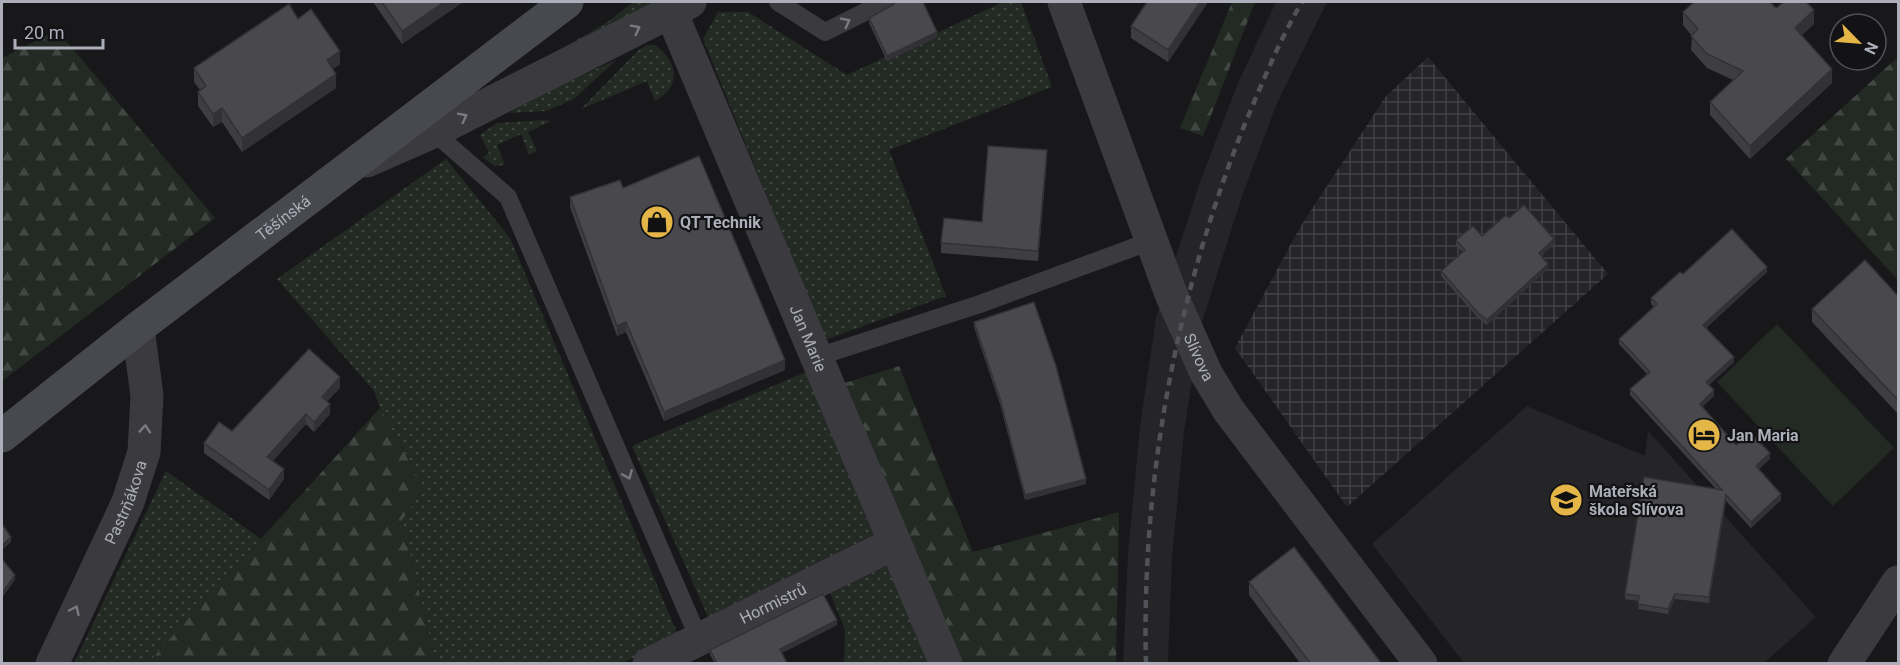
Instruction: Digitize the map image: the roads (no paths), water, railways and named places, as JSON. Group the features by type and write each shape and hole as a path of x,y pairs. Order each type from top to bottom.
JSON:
{"main road":[{"name":"Těšínská","path":"2,436 138,328 352,168 425,124 567,2"}],"street":[{"name":"Slívova","path":"1064,2 1151,241 1193,346 1229,411 1421,663"},
{"path":"425,124 681,7"},
{"name":"Jan Marie","path":"681,7 817,357 946,663"},
{"name":"Pastrňákova","path":"52,663 128,502 144,452 147,396 138,328"},
{"name":"Hormistrů","path":"649,663 895,543"},
{"path":"1844,663 1899,582"}],"lane":[{"path":"778,2 825,32 885,2"},
{"path":"425,124 508,197 699,639"},
{"path":"817,357 980,304 1151,241"}],"railway":[{"path":"1146,664 1146,595 1157,456 1168,387 1183,319 1201,252 1246,121 1279,45 1302,2"}],"place":[{"name":"QT Technik","path":"657,222"},
{"name":"Jan Maria","path":"1704,435"},
{"name":"Mateřská škola Slívova","path":"1566,500"}]}
